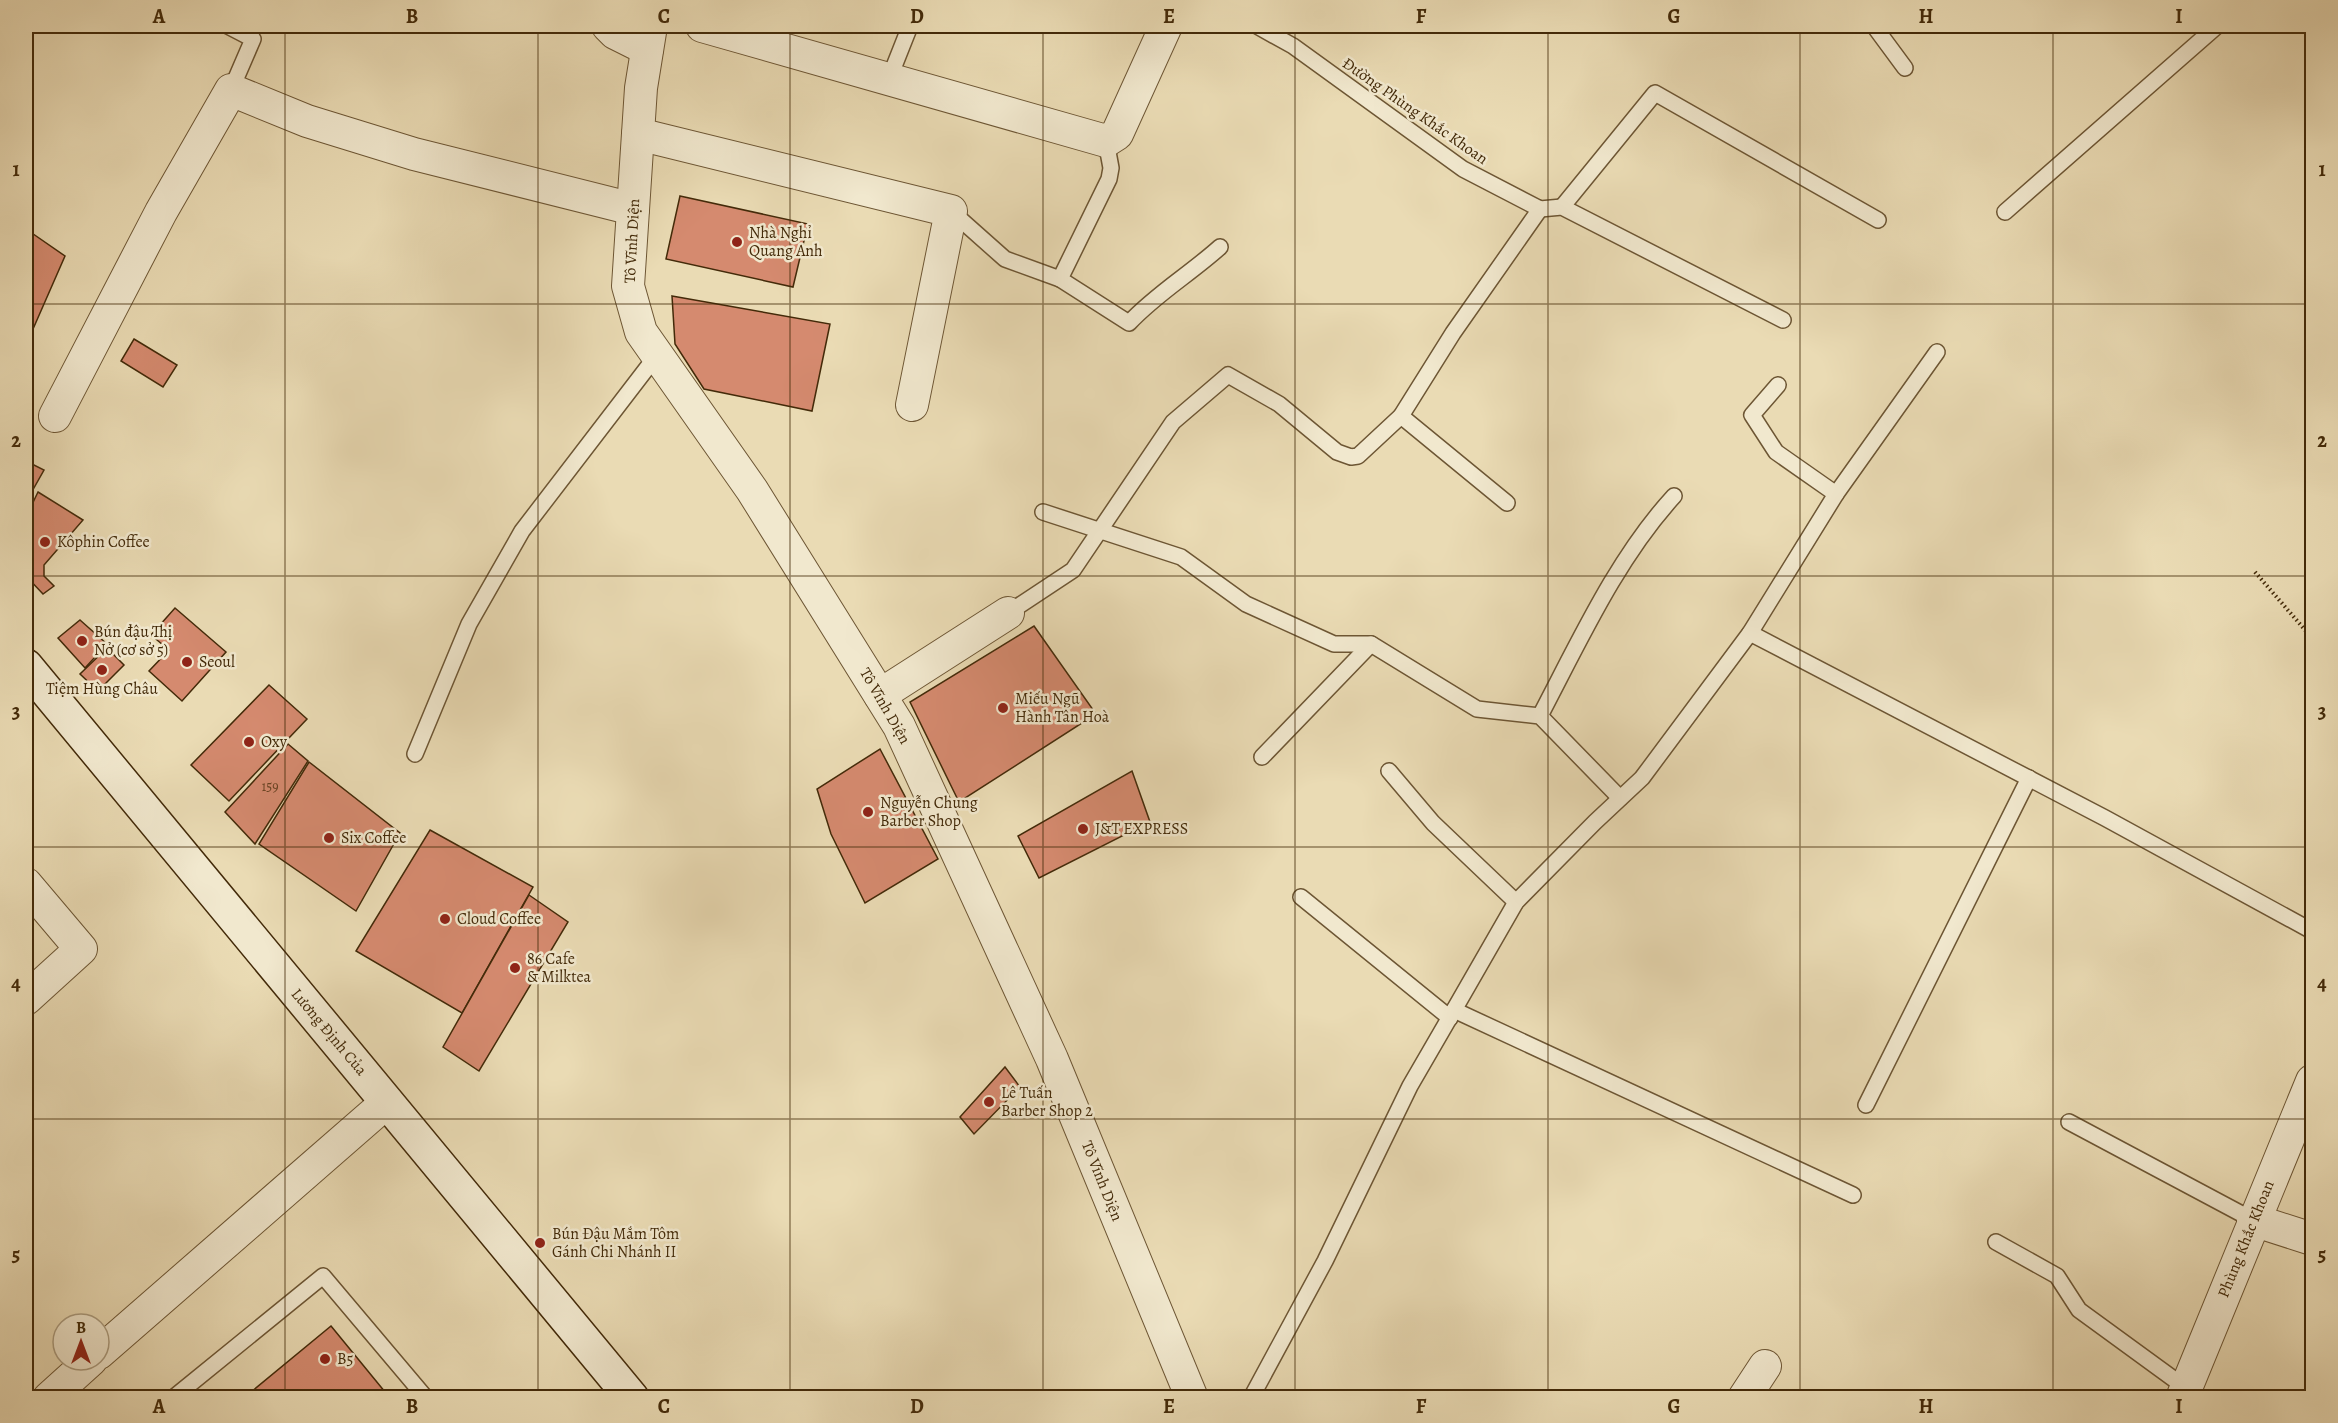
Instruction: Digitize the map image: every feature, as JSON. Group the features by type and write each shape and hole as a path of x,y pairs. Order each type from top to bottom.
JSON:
{"street":[{"path":"608,26 615,33 649,37"},
{"path":"702,26 1106,141 1117,134 1166,26"},
{"name":"Tô Vĩnh Diện","path":"649,37 641,88 628,286 641,332 752,490 899,726 1052,1059 1192,1398"},
{"path":"55,416 160,212 231,90 307,121 414,154 633,209"},
{"path":"638,134 951,211 912,405"},
{"path":"880,695 1008,613"},
{"name":"Lương Định Của","path":"26,666 632,1398"},
{"path":"26,884 81,949 26,999"},
{"name":"Phùng Khắc Khoan","path":"2184,1393 2253,1220 2313,1082"},
{"path":"111,1343 387,1102"},
{"path":"2253,1220 2313,1239"},
{"path":"1744,1398 1765,1366"},
{"path":"49,1398 78,1372"}],"lane":[{"path":"228,26 253,39 231,90"},
{"path":"889,80 910,26"},
{"name":"Đường Phùng Khắc Khoan","path":"1257,26 1293,46 1463,169 1540,209"},
{"path":"1874,26 1905,68"},
{"path":"2005,212 2217,26"},
{"path":"1562,207 1655,93 1878,220"},
{"path":"1060,279 1108,179 1111,168 1106,141"},
{"path":"1008,613 1073,570 1173,422 1228,375 1279,404 1337,452 1351,457 1358,456 1401,416 1453,333 1540,209 1562,207 1783,320"},
{"path":"951,211 1005,259 1060,279 1129,323 1150,300 1193,271 1220,248"},
{"path":"1251,1398 1325,1261 1410,1086 1516,902 1642,778 1750,633 1836,494 1937,352"},
{"path":"415,754 469,624 522,531 657,355"},
{"path":"1778,386 1752,415 1776,452 1836,494"},
{"path":"1401,416 1507,503"},
{"path":"1540,716 1589,622 1654,518 1674,496"},
{"path":"1043,512 1181,556 1246,604 1334,644 1371,644 1477,709 1540,716 1620,798"},
{"path":"1750,633 2029,778 2313,931"},
{"path":"1262,757 1371,644"},
{"path":"1389,771 1432,823 1516,902"},
{"path":"1866,1105 2029,778"},
{"path":"1301,897 1452,1014 1853,1195"},
{"path":"2069,1122 2253,1220"},
{"path":"1996,1242 2057,1276 2079,1310 2184,1393"},
{"path":"173,1398 323,1276 426,1398"}],"path":[{"path":"2255,572 2313,638"}],"building":[{"name":"Nhà Nghỉ Quang Anh","path":"680,196 808,224 793,287 666,259"},
{"path":"26,229 65,256 26,345"},
{"path":"672,296 830,324 812,411 704,389 675,344"},
{"path":"134,339 177,365 163,387 121,361"},
{"path":"26,461 44,470 26,502"},
{"name":"Kôphin Coffee","path":"38,492 83,520 44,565 44,576 54,586 43,594 26,576 26,517"},
{"name":"Seoul","path":"175,608 226,652 182,701 149,671 169,650 151,635"},
{"name":"Bún đậu Thị Nở (cơ sở 5)","path":"80,620 107,644 85,668 58,638"},
{"name":"Miếu Ngũ Hành Tân Hoà","path":"1034,626 1096,714 959,802 910,702"},
{"name":"Tiệm Hùng Châu","path":"107,648 124,665 98,691 80,674"},
{"name":"Oxy","path":"269,685 307,719 229,801 191,765"},
{"name":"Oxy","path":"288,744 308,761 255,844 225,812"},
{"name":"Nguyễn Chung Barber Shop","path":"880,749 938,859 865,903 831,834 817,789"},
{"name":"Six Coffee","path":"309,762 400,833 356,911 259,844"},
{"name":"J&T EXPRESS","path":"1132,771 1150,822 1039,878 1018,836"},
{"name":"Cloud Coffee","path":"430,830 533,887 462,1013 356,951"},
{"name":"86 Cafe & Milktea","path":"529,895 568,922 479,1071 443,1047"},
{"name":"Lê Tuấn Barber Shop 2","path":"1005,1067 1020,1087 974,1134 960,1117"},
{"name":"B5","path":"331,1326 390,1398 256,1398 251,1392"}],"place":[{"name":"Nhà Nghỉ Quang Anh","path":"737,242"},
{"name":"Kôphin Coffee","path":"45,542"},
{"name":"Bún đậu Thị Nở (cơ sở 5)","path":"82,641"},
{"name":"Seoul","path":"187,662"},
{"name":"Tiệm Hùng Châu","path":"102,670"},
{"name":"Miếu Ngũ Hành Tân Hoà","path":"1003,708"},
{"name":"Oxy","path":"249,742"},
{"name":"Nguyễn Chung Barber Shop","path":"868,812"},
{"name":"J&T EXPRESS","path":"1083,829"},
{"name":"Six Coffee","path":"329,838"},
{"name":"Cloud Coffee","path":"445,919"},
{"name":"86 Cafe & Milktea","path":"515,968"},
{"name":"Lê Tuấn Barber Shop 2","path":"989,1102"},
{"name":"Bún Đậu Mắm Tôm Gánh Chi Nhánh II","path":"540,1243"},
{"name":"B5","path":"325,1359"}]}
